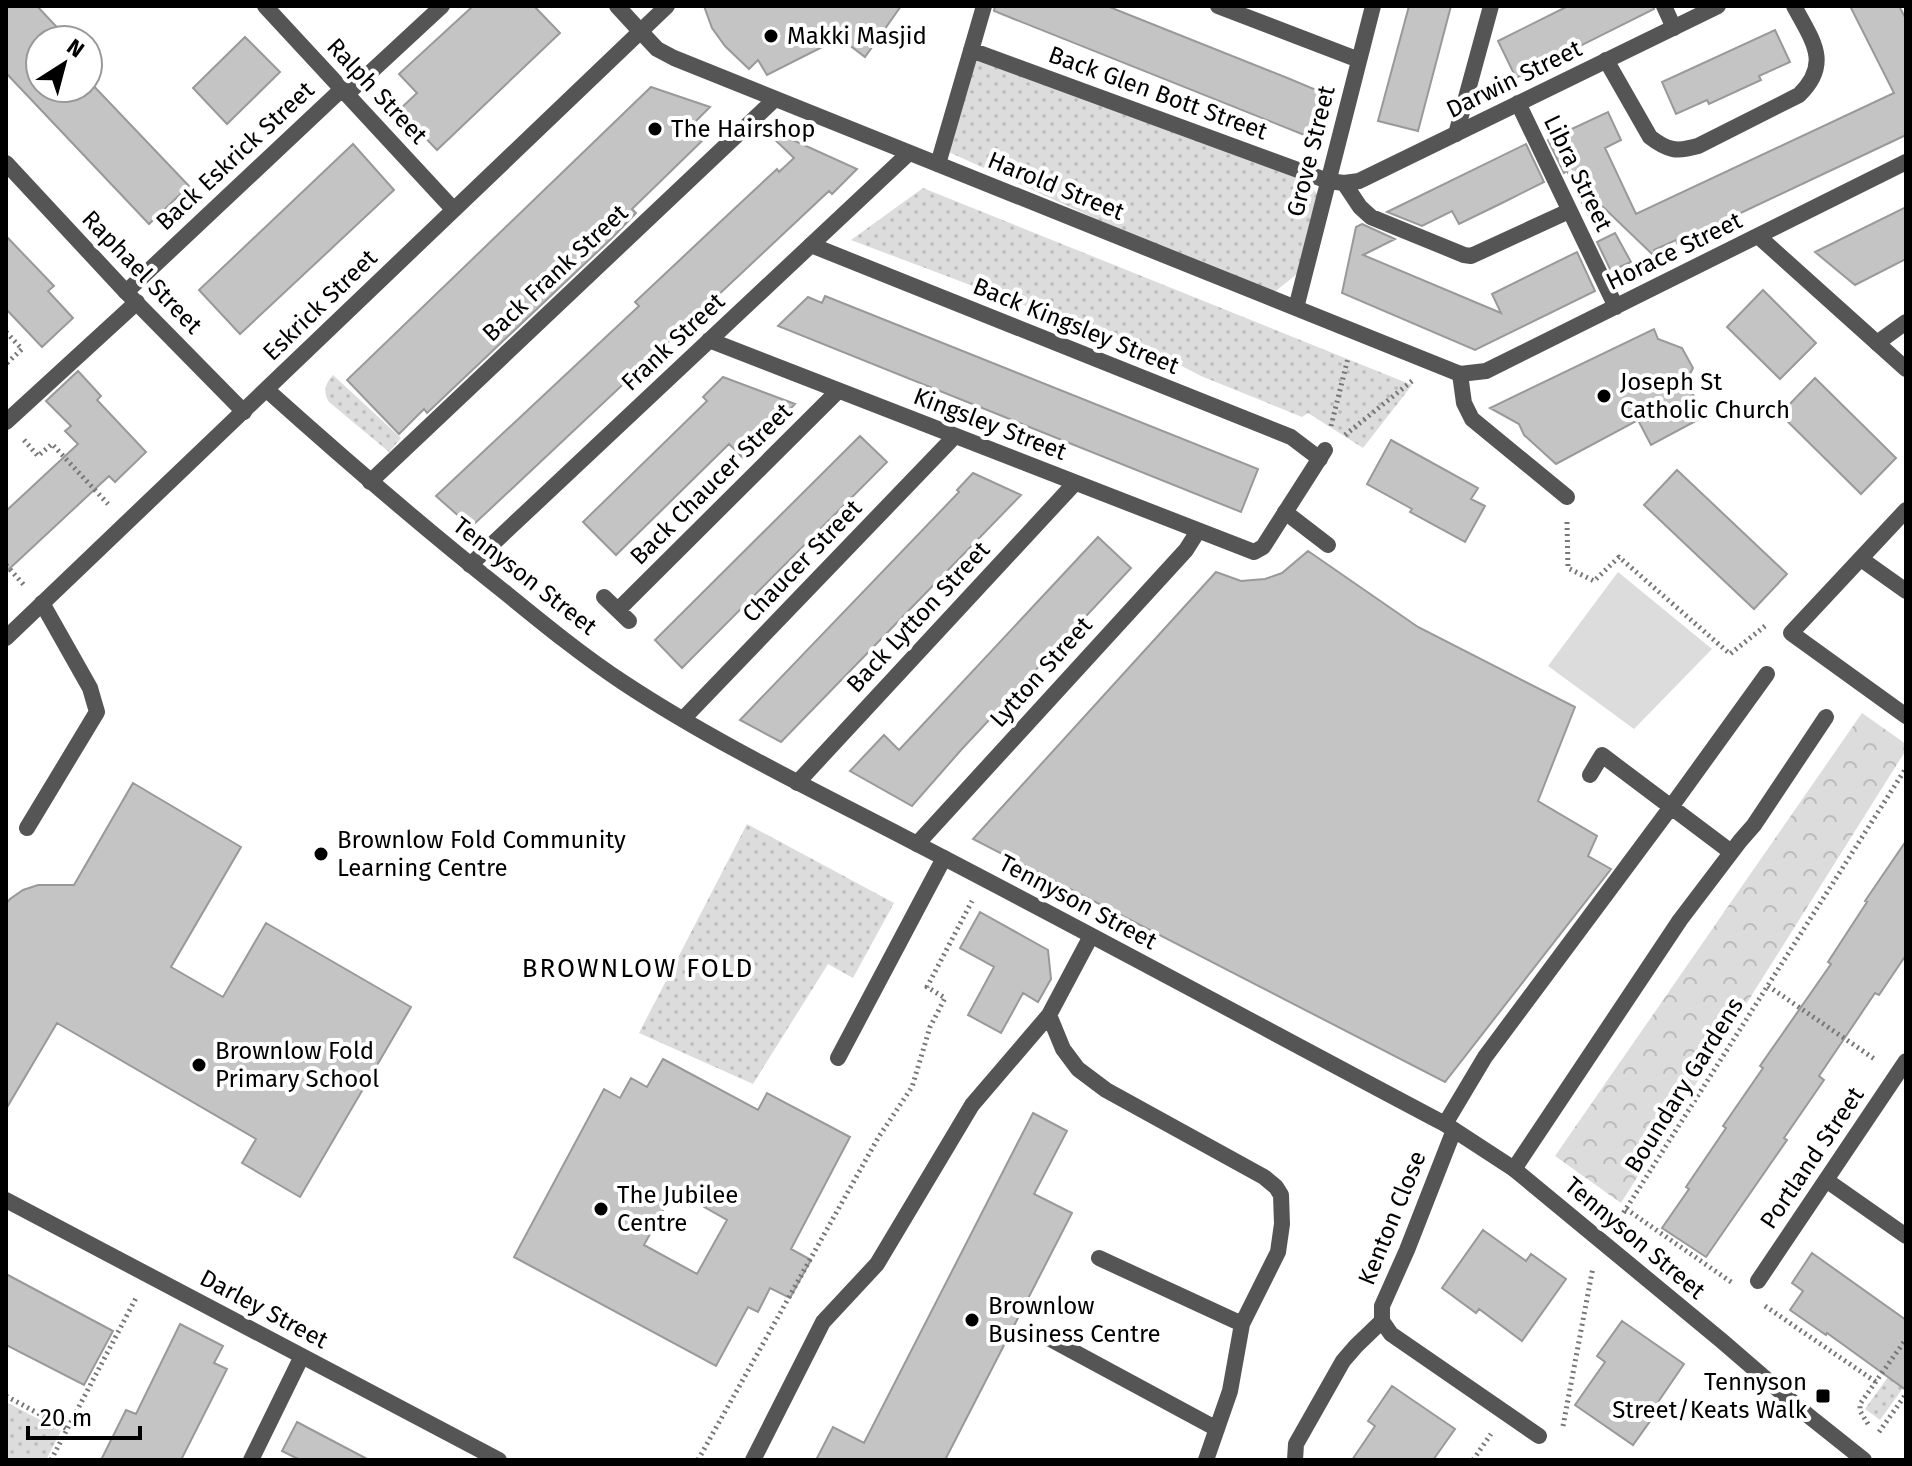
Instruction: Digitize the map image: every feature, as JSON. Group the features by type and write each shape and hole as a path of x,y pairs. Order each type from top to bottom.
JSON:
{"street":[{"name":"Ralph Street","path":"265,6 453,209"},
{"name":"Back Eskrick Street","path":"6,422 344,91 442,6"},
{"name":"Harold Street","path":"617,6 665,54 1460,374"},
{"name":"Eskrick Street","path":"6,638 667,6"},
{"path":"938,164 984,6"},
{"path":"1218,6 1359,60"},
{"name":"Grove Street","path":"1296,308 1336,182 1359,60 1373,6"},
{"path":"1456,134 1491,6"},
{"path":"1664,6 1674,28"},
{"name":"Darwin Street","path":"1336,182 1359,181 1718,6"},
{"path":"1606,60 1650,137 1661,146 1673,150 1698,146 1799,95 1810,84 1818,58 1794,6"},
{"name":"Back Glen Bott Street","path":"971,50 1336,182"},
{"name":"Back Frank Street","path":"370,482 774,100"},
{"name":"Libra Street","path":"1518,103 1616,307"},
{"name":"Frank Street","path":"470,565 909,153"},
{"name":"Horace Street","path":"1460,374 1486,371 1906,162"},
{"name":"Raphael Street","path":"6,163 244,412"},
{"path":"1336,182 1371,217 1471,256 1569,211"},
{"path":"1758,236 1906,369"},
{"name":"Back Kingsley Street","path":"811,245 1291,437 1322,454"},
{"path":"1877,343 1906,322"},
{"name":"Kingsley Street","path":"709,340 1254,552 1263,547 1285,512"},
{"path":"1460,374 1464,403 1472,419 1567,497"},
{"name":"Tennyson Street","path":"267,390 370,482 470,565 624,683 797,783 1449,1127 1514,1169 1864,1460"},
{"name":"Back Chaucer Street","path":"604,597 624,616 838,391"},
{"name":"Chaucer Street","path":"683,719 955,436"},
{"path":"1322,454 1285,512 1328,545"},
{"name":"Back Lytton Street","path":"797,783 1075,483"},
{"path":"1906,510 1791,633 1906,716"},
{"name":"Lytton Street","path":"917,844 1186,550 1198,531"},
{"path":"1861,559 1906,591"},
{"path":"27,828 97,712 90,688 42,603"},
{"name":"Kenton Close","path":"1539,1436 1391,1334 1382,1321 1382,1306 1407,1250 1449,1127 1485,1057 1767,674"},
{"path":"1514,1169 1680,920 1754,825 1826,717"},
{"path":"1590,775 1602,755 1731,852"},
{"path":"838,1058 944,858"},
{"path":"753,1460 823,1322 877,1264 972,1105 1049,1015 1091,936"},
{"path":"1049,1015 1063,1049 1078,1069 1106,1090 1264,1177 1281,1195 1282,1224 1278,1252 1242,1324 1230,1391 1206,1460"},
{"name":"Portland Street","path":"1758,1281 1902,1068"},
{"path":"1826,1180 1906,1236"},
{"name":"Darley Street","path":"6,1200 499,1460"},
{"path":"1099,1258 1242,1324"},
{"path":"1295,1460 1296,1444 1343,1361 1382,1321"},
{"path":"1041,1334 1217,1429"},
{"path":"251,1460 302,1356"}],"path":[{"path":"6,332 22,349 6,364"},
{"path":"1322,454 1354,332"},
{"path":"1322,454 1434,363"},
{"path":"6,422 38,456 52,444 126,523"},
{"path":"1567,497 1568,568 1594,581 1619,557 1730,654 1772,621 1791,633"},
{"name":"Boundary Gardens","path":"1602,1241 1906,768"},
{"path":"698,1460 878,1138 912,1087 930,1027 945,998 927,987 984,879"},
{"name":"Boundary Gardens","path":"1768,986 1902,1068"},
{"path":"1562,1429 1602,1241"},
{"path":"51,1460 149,1274"},
{"path":"1868,1424 1860,1411 1860,1404 1906,1339"},
{"path":"1879,1432 1906,1394"},
{"path":"6,1396 67,1429"}],"green space":[{"path":"971,50 1287,165 1324,200 1306,267 1268,297 942,149"},
{"path":"923,188 1412,385 1363,448 1308,413 1302,417 1174,362 851,240"},
{"path":"333,375 401,438 389,452 329,402 326,387"},
{"path":"1618,572 1712,649 1634,729 1548,666"},
{"path":"1862,713 1906,744 1906,750 1621,1203 1555,1156"},
{"path":"747,824 894,903 853,978 828,964 753,1084 639,1033"},
{"path":"1906,1352 1906,1384 1880,1420 1865,1409"},
{"path":"6,1402 61,1431 46,1460 6,1460"}],"building":[{"path":"6,6 37,6 54,24 24,24 24,92 6,73"},
{"path":"473,6 534,6 560,33 437,150 399,110 417,93 399,74"},
{"name":"Makki Masjid","path":"704,6 901,6 865,57 840,38 767,75 758,60 749,69 725,46 712,28"},
{"path":"995,6 1107,6 1326,94 1317,140 994,11"},
{"path":"1409,6 1451,6 1418,131 1378,121"},
{"path":"1568,6 1653,6 1654,9 1516,78 1498,41"},
{"path":"1850,6 1899,6 1906,19 1906,135 1677,243 1676,240 1654,250 1652,254 1601,205 1588,215 1548,140 1608,112 1621,140 1605,148 1636,214 1894,93"},
{"path":"1775,30 1790,62 1759,76 1761,80 1709,104 1707,100 1676,114 1662,82"},
{"path":"245,37 280,72 227,124 193,88"},
{"path":"651,87 710,107 692,125 705,138 632,209 636,213 613,237 427,413 424,409 399,434 347,380"},
{"path":"104,97 189,186 149,224 35,104 104,104"},
{"path":"773,131 857,169 832,194 829,191 471,527 436,496 639,306 635,302 777,169 779,172 794,158 770,135"},
{"path":"353,144 394,190 240,334 199,290"},
{"path":"1526,144 1544,182 1502,203 1459,224 1452,211 1422,226 1387,212"},
{"path":"1906,207 1906,259 1855,285 1815,252"},
{"path":"1362,224 1395,239 1363,255 1501,313 1492,294 1577,252 1595,291 1475,350 1342,293 1356,227"},
{"path":"1615,233 1631,262 1611,271 1597,242"},
{"path":"6,236 54,286 48,291 73,318 42,347 6,309"},
{"path":"1763,290 1816,343 1780,379 1727,327"},
{"path":"825,296 1258,469 1241,512 778,326 808,297 822,303"},
{"name":"Joseph St Catholic Church","path":"1654,329 1658,339 1682,348 1693,368 1686,382 1705,416 1651,445 1638,420 1556,464 1524,435 1519,424 1490,408"},
{"path":"78,371 101,396 97,400 146,452 115,482 109,476 6,572 6,511 78,444 65,431 71,426 46,401"},
{"path":"723,377 795,404 743,458 729,444 616,555 583,522 707,401 703,397"},
{"path":"1815,378 1896,458 1861,494 1780,414"},
{"path":"860,436 887,462 682,668 655,640"},
{"path":"1391,440 1478,488 1471,499 1485,506 1465,542 1367,484"},
{"path":"1677,470 1787,574 1754,609 1644,505"},
{"path":"973,473 1021,495 781,742 740,720 959,492 957,490"},
{"path":"1098,537 1131,568 912,806 850,771 884,735 899,750"},
{"path":"1308,551 1418,627 1575,707 1538,801 1597,836 1588,856 1611,869 1445,1082 973,839 1216,572 1241,581 1265,579 1282,573"},
{"path":"133,783 241,847 171,967 223,997 266,923 411,1007 300,1197 242,1163 256,1139 57,1023 6,1109 6,904 23,890 38,885 74,885"},
{"path":"1906,841 1906,955 1879,995 1875,993 1819,1076 1824,1080 1784,1138 1787,1140 1706,1257 1662,1228 1726,1128 1723,1126 1763,1068 1760,1066 1831,964 1828,962 1865,901"},
{"path":"980,912 1048,950 1051,979 1038,1002 1023,993 1001,1033 968,1015 994,967 960,948"},
{"name":"The Jubilee Centre","path":"663,1059 758,1110 767,1093 850,1137 791,1249 811,1260 790,1298 770,1288 758,1312 748,1307 716,1366 514,1257 604,1089 620,1098 631,1078 647,1087","holes":["674,1190 727,1220 697,1274 644,1245"]},
{"name":"Brownlow Business Centre","path":"1033,1113 1067,1131 1034,1194 1072,1213 945,1460 816,1460 833,1427 864,1443"},
{"path":"1483,1230 1526,1261 1531,1254 1566,1279 1522,1341 1479,1309 1476,1313 1442,1288"},
{"path":"1812,1253 1906,1320 1906,1390 1790,1310 1803,1291 1792,1283"},
{"path":"6,1274 113,1331 84,1385 6,1345"},
{"path":"1622,1321 1684,1364 1654,1408 1658,1410 1633,1445 1575,1405 1605,1362 1597,1356"},
{"path":"180,1324 223,1346 214,1363 227,1369 181,1460 101,1460 126,1410 136,1414"},
{"path":"1392,1386 1455,1429 1433,1460 1352,1460 1375,1426 1368,1421"},
{"path":"297,1422 369,1460 300,1460 282,1451"}],"place":[{"name":"Makki Masjid","path":"771,36"},
{"name":"The Hairshop","path":"655,129"},
{"name":"Joseph St Catholic Church","path":"1604,396"},
{"name":"Brownlow Fold Community Learning Centre","path":"321,854"},
{"name":"Brownlow Fold Primary School","path":"199,1065"},
{"name":"The Jubilee Centre","path":"601,1209"},
{"name":"Brownlow Business Centre","path":"972,1320"},
{"name":"Tennyson Street/Keats Walk","path":"1823,1396"}],"district":[{"name":"BROWNLOW FOLD","path":"638,968"}]}
